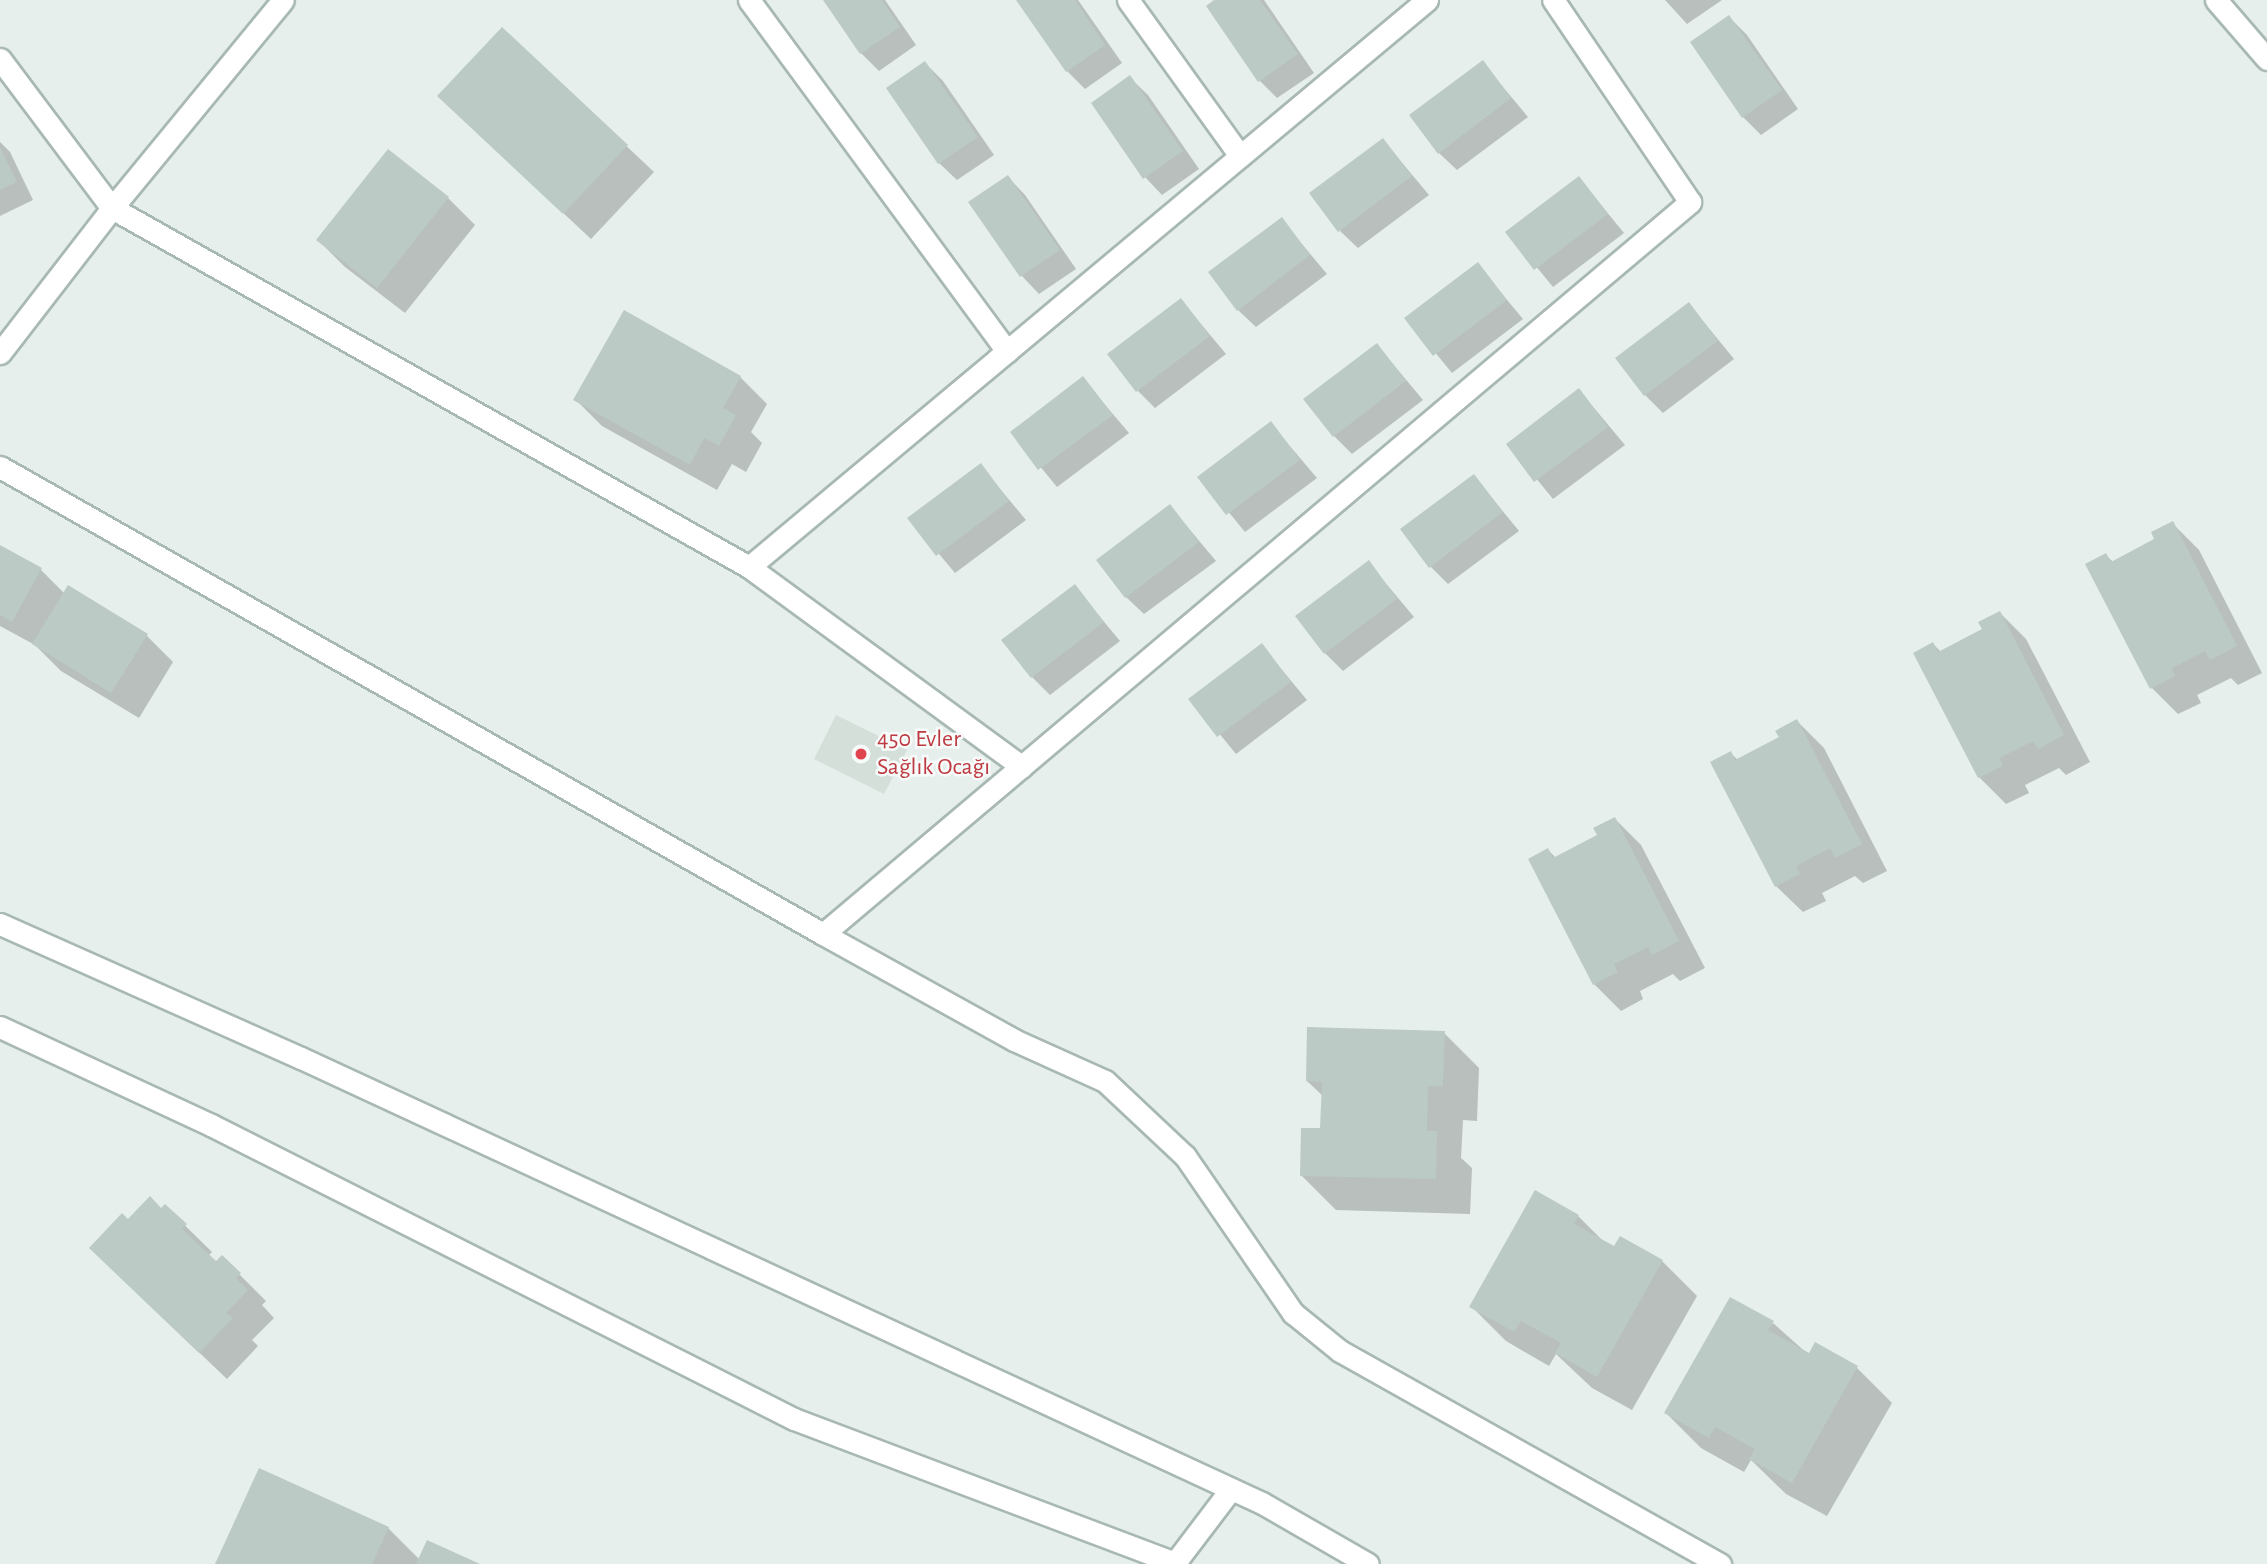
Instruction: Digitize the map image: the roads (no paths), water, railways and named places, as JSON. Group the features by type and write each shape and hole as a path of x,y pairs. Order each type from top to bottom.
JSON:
{"street":[{"path":"0,353 113,208 283,0"},
{"path":"749,0 1007,351"},
{"path":"1128,0 1240,156"},
{"path":"749,566 1427,0"},
{"path":"823,934 1690,202 1553,0"},
{"path":"2216,0 2267,60"},
{"path":"0,59 113,208 749,566 1021,767"},
{"path":"0,467 823,934 1014,1040 1105,1081 1185,1156 1293,1313 1340,1352 1720,1564"},
{"path":"0,923 301,1058 1231,1489 1368,1564"},
{"path":"0,1027 224,1132 794,1419 1176,1564 1231,1489"}],"place":[{"name":"450 Evler Sağlık Ocağı","path":"861,754"}]}
